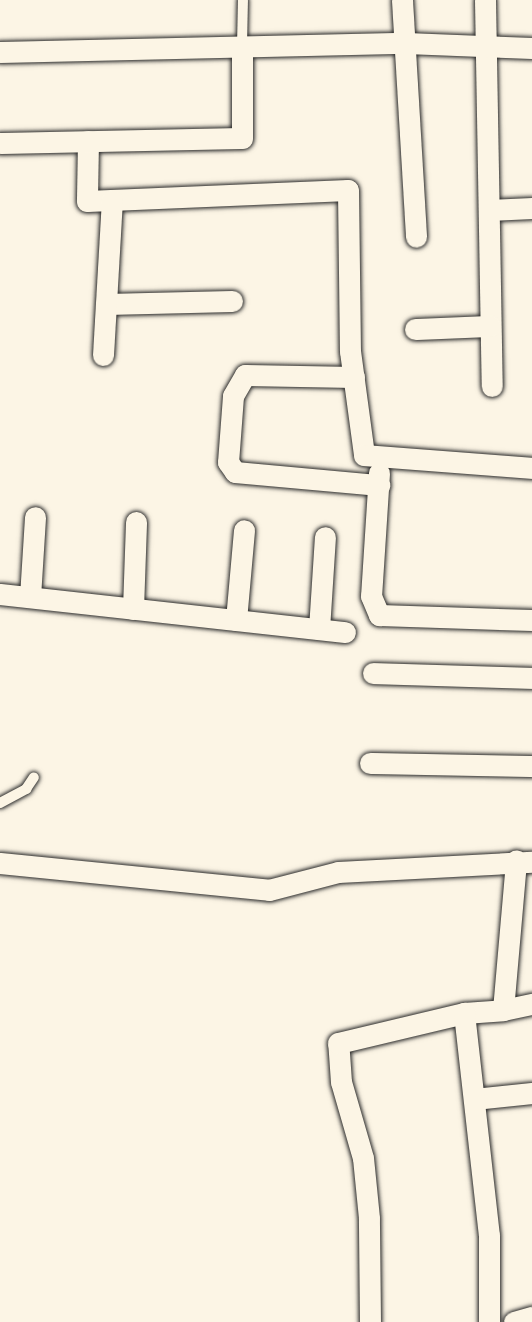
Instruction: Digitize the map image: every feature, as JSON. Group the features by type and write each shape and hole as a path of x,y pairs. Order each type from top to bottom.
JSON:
{"street":[{"path":"402,0 416,237"},
{"path":"485,0 488,48 492,386"},
{"path":"0,52 406,43 532,48"},
{"path":"0,143 243,138 242,46"},
{"path":"88,141 87,201 348,190 354,377 363,455 532,468"},
{"path":"103,355 112,200"},
{"path":"489,210 532,208"},
{"path":"106,304 232,301"},
{"path":"415,329 490,326"},
{"path":"354,377 245,375 233,396 228,462 235,471 379,485"},
{"path":"379,456 371,596 379,615 532,620"},
{"path":"30,597 35,517"},
{"path":"133,609 136,522"},
{"path":"236,620 244,530"},
{"path":"319,629 325,537"},
{"path":"0,594 345,632"},
{"path":"373,673 532,678"},
{"path":"370,763 532,766"},
{"path":"0,863 269,890 338,872 524,862 503,1010"},
{"path":"370,1322 369,1218 363,1158 341,1082 338,1043 464,1013 503,1010 532,1004"},
{"path":"464,1013 489,1235 489,1322"},
{"path":"474,1099 532,1093"},
{"path":"514,1322 532,1317"}],"lane":[{"path":"242,46 243,0"},
{"path":"0,803 26,789 34,777"}]}
